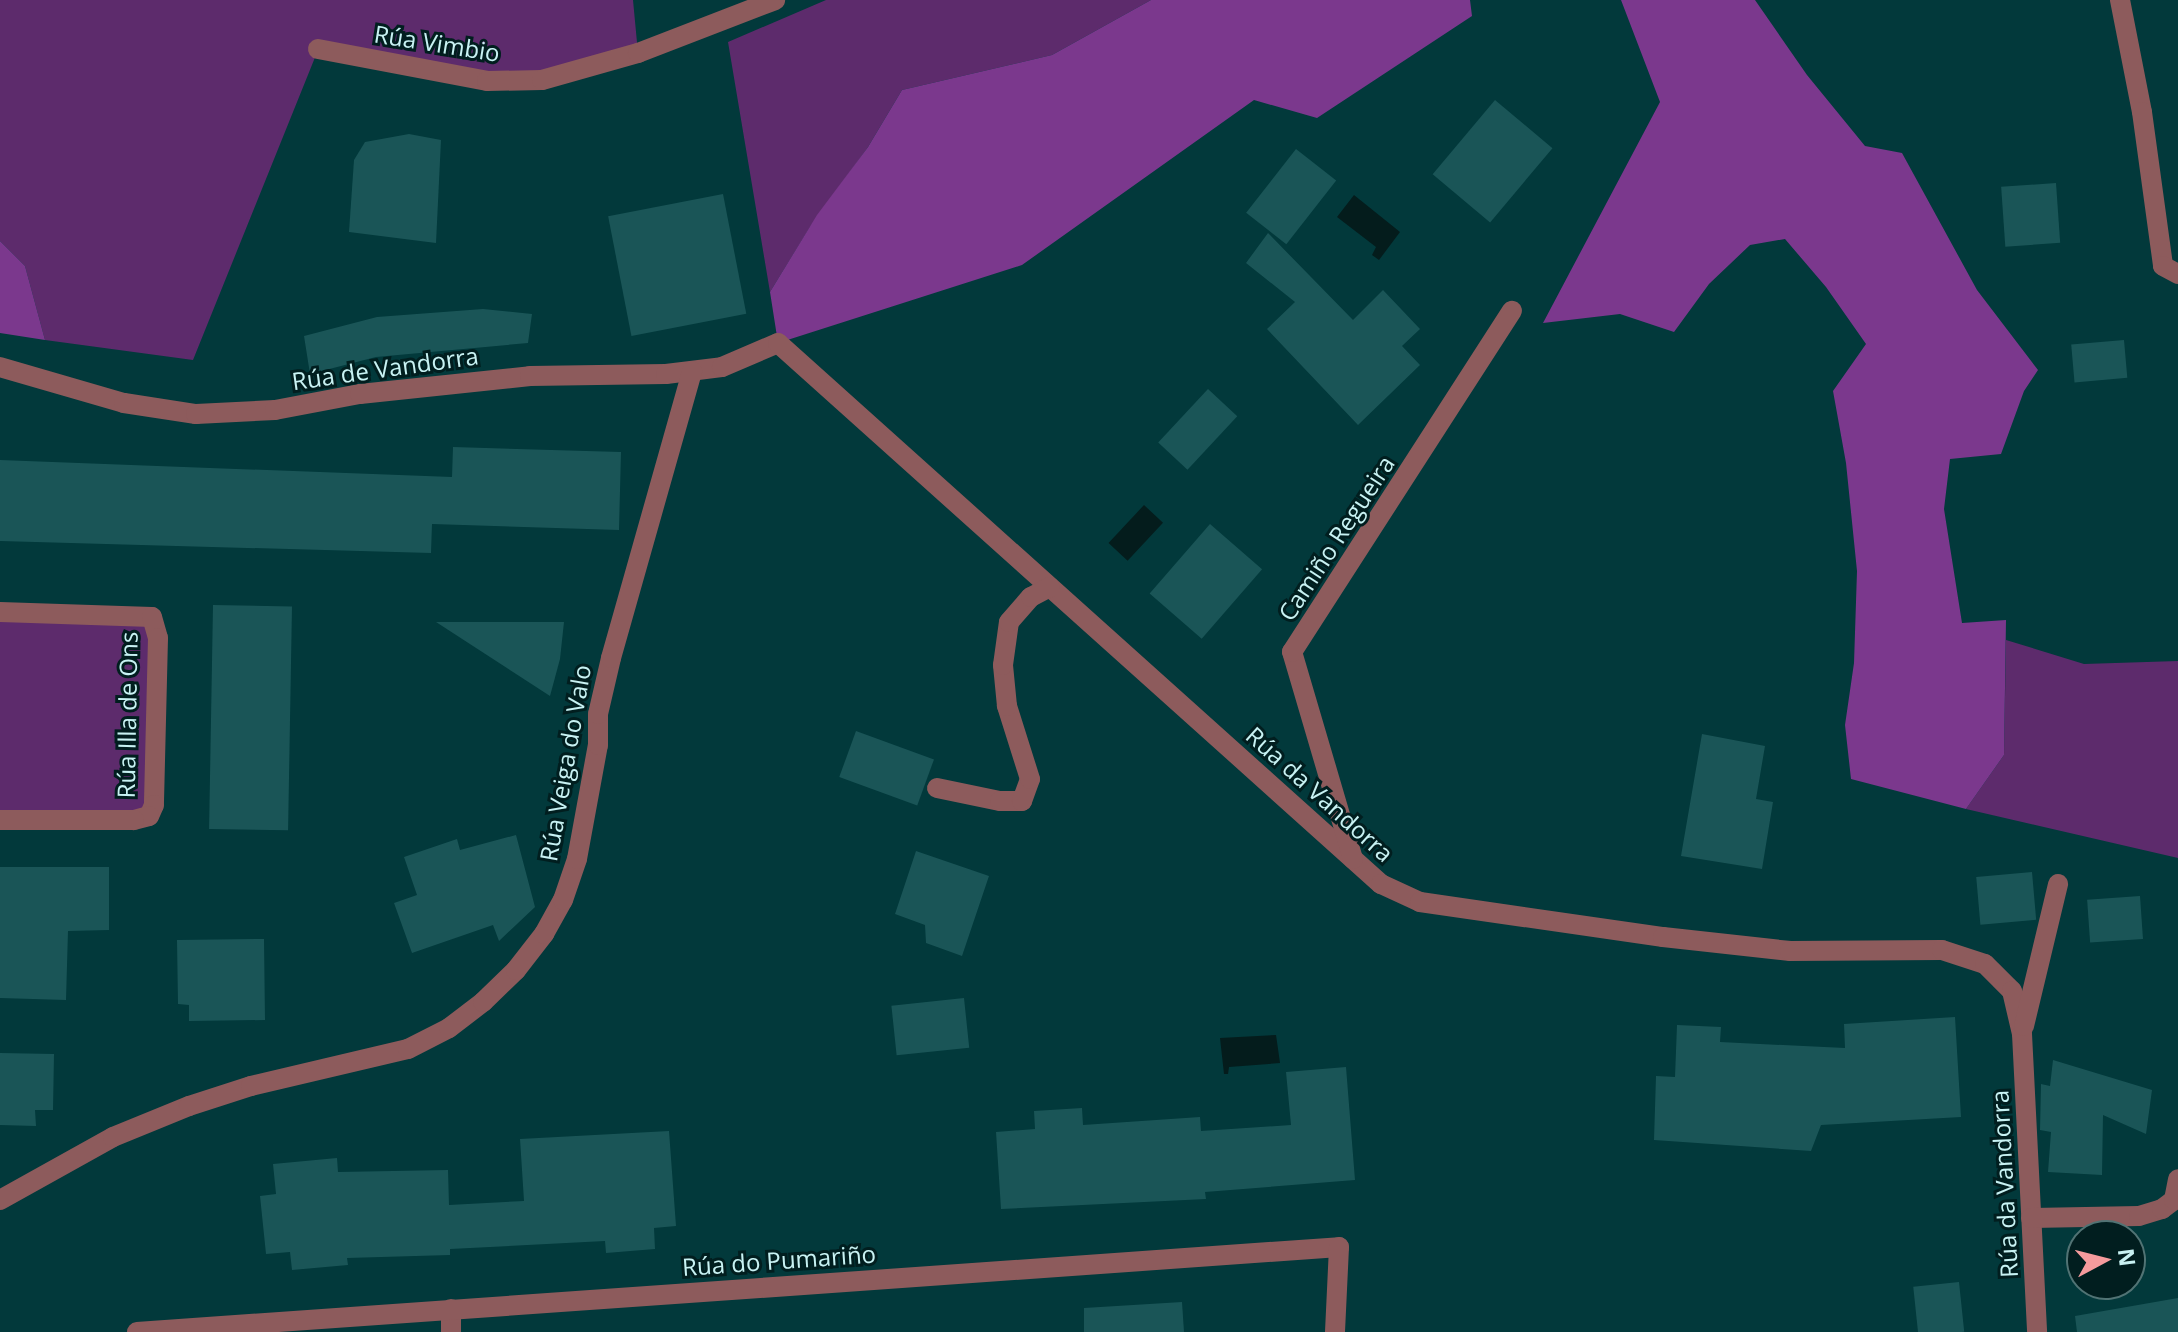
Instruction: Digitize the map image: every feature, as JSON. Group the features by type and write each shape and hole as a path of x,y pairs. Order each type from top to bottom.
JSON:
{"street":[{"name":"Rúa Vimbio","path":"318,49 487,81 542,80 638,53 775,0"},
{"path":"2120,0 2142,112 2163,266 2178,274"},
{"name":"Camiño Regueira","path":"1353,859 1292,652 1512,311"},
{"name":"Rúa da Vandorra","path":"778,343 1381,884 1420,902 1790,951 1942,950 1985,964 2012,991 2022,1034 2037,1332"},
{"name":"Rúa de Vandorra","path":"0,367 124,403 196,414 275,410 360,394 475,380 692,371 722,367 778,343"},
{"name":"Rúa Veiga do Valo","path":"0,1200 113,1137 189,1106 251,1086 408,1049 449,1028 483,1002 516,970 544,934 563,900 577,859 598,745 598,714 611,658 651,506 692,371"},
{"path":"937,788 1000,801 1022,801 1030,779 1007,706 1003,665 1009,622 1031,597 1050,587"},
{"name":"Rúa Illa de Ons","path":"0,612 152,617 158,638 154,805 149,816 134,820 0,820"},
{"name":"Rúa da Vandorra","path":"2022,1034 2058,884"},
{"path":"2031,1218 2139,1216 2162,1209 2174,1200 2178,1179"},
{"name":"Rúa do Pumariño","path":"137,1332 1339,1247 1335,1332"},
{"path":"451,1309 451,1332"}],"shaded area":[{"path":"0,0 633,0 638,53 542,80 318,50 193,360 45,340 25,266 0,241"},
{"path":"826,0 1151,0 1052,55 902,90 868,147 810,227 770,292 728,42"},
{"path":"1151,0 1470,0 1472,16 1317,118 1254,100 1022,265 778,343 770,292 817,215 868,147 902,90 1052,55"},
{"path":"1621,0 1755,0 1807,75 1865,146 1902,153 1977,290 2038,370 2024,391 2001,454 1950,459 1944,509 1962,623 2006,620 2004,755 1966,809 1851,779 1845,725 1854,663 1857,571 1846,463 1833,391 1866,344 1826,287 1785,239 1750,245 1709,284 1674,332 1620,314 1543,323 1660,102"},
{"path":"0,241 25,266 45,340 0,333"},
{"path":"0,612 152,617 145,825 0,820"},
{"path":"2006,640 2084,664 2178,661 2178,858 1966,809 2004,755"}],"water":[{"path":"1354,195 1400,232 1379,260 1372,255 1376,247 1337,217"},
{"path":"1144,505 1163,523 1128,561 1109,543"},
{"path":"1276,1035 1280,1063 1229,1067 1228,1074 1224,1074 1220,1038"}],"building":[{"path":"1495,100 1552,148 1490,223 1433,174"},
{"path":"409,134 441,140 436,243 349,232 354,160 365,142"},
{"path":"1296,149 1336,180 1286,244 1246,213"},
{"path":"2056,183 2060,243 2005,247 2001,187"},
{"path":"723,194 746,314 631,336 608,216"},
{"path":"1268,233 1353,320 1383,290 1420,329 1402,346 1420,365 1358,425 1267,329 1295,302 1246,263"},
{"path":"483,309 532,314 528,343 376,357 310,374 304,336 377,317"},
{"path":"2124,340 2127,378 2075,382 2071,345"},
{"path":"1208,389 1237,416 1187,470 1158,442"},
{"path":"453,447 621,452 619,530 432,524 431,553 0,541 0,460 452,477"},
{"path":"1210,524 1262,569 1202,639 1150,593"},
{"path":"213,605 292,606 288,830 209,829"},
{"path":"436,622 564,622 560,659 550,696"},
{"path":"856,731 934,759 917,805 839,777"},
{"path":"1702,734 1765,746 1756,799 1773,802 1762,869 1681,856"},
{"path":"516,835 535,907 499,941 493,925 412,953 394,903 417,895 404,857 457,839 460,850"},
{"path":"916,851 989,876 962,956 926,943 925,925 895,914"},
{"path":"0,867 109,867 109,930 68,931 66,1000 0,998"},
{"path":"2032,872 2036,920 1980,925 1976,877"},
{"path":"2140,896 2143,939 2090,943 2087,900"},
{"path":"264,939 265,1020 189,1021 189,1005 178,1004 177,940"},
{"path":"964,998 969,1048 897,1055 891,1006"},
{"path":"1955,1017 1961,1117 1821,1125 1811,1151 1654,1140 1656,1076 1675,1077 1677,1025 1721,1027 1720,1042 1845,1048 1844,1024"},
{"path":"0,1053 54,1054 53,1110 35,1110 36,1126 0,1125"},
{"path":"2053,1060 2152,1090 2146,1134 2103,1115 2102,1175 2048,1172 2051,1132 2040,1130 2041,1084 2050,1086"},
{"path":"1346,1067 1355,1180 1205,1192 1206,1199 1001,1209 996,1132 1035,1129 1034,1111 1082,1108 1083,1125 1200,1117 1201,1131 1291,1125 1286,1072"},
{"path":"669,1131 676,1226 654,1228 655,1249 606,1253 605,1241 450,1249 450,1255 347,1258 348,1265 292,1270 290,1252 266,1254 260,1196 276,1194 273,1164 337,1158 338,1172 448,1170 449,1205 524,1201 520,1139"},
{"path":"1959,1282 1964,1332 1918,1332 1913,1287"},
{"path":"2178,1298 2178,1332 2077,1332 2075,1316"},
{"path":"1182,1302 1184,1332 1084,1332 1084,1308"}]}
